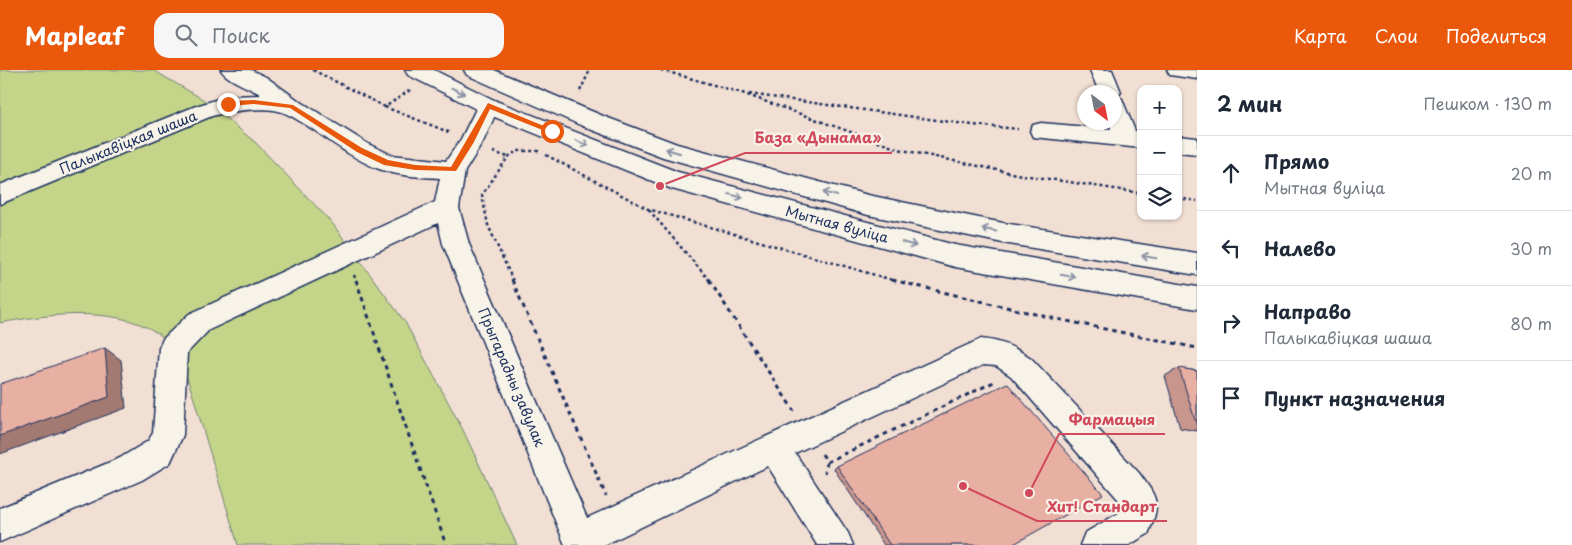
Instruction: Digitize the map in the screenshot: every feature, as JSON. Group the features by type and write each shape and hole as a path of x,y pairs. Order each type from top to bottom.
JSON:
{"main road":[{"path":"232,70 258,82 291,106"},
{"name":"Мытная вуліца","path":"475,70 508,76 594,122 671,151 868,205 1003,233 1197,264"},
{"path":"1101,70 1107,85"},
{"path":"1178,70 1197,72"},
{"path":"0,524 131,469 159,452 168,435 173,348 199,322 447,208 453,170 471,142 488,106 508,76"},
{"name":"Мытная вуліца","path":"415,78 672,180 955,256 1197,298"},
{"name":"Палыкавіцкая шаша","path":"0,195 135,138 220,106 254,102 291,106 360,150 387,163 415,168 453,170"},
{"path":"1122,118 1134,139"},
{"path":"1041,131 1134,139"},
{"path":"1182,144 1197,146"},
{"name":"Прыгарадны завулак","path":"447,208 456,244 581,542"},
{"path":"581,542 616,520 981,352 1001,354 1021,367 1128,484 1141,503 1136,522 1097,545"},
{"path":"774,448 836,545"}],"path":[{"path":"313,70 385,107 452,133"},
{"path":"580,91 590,70"},
{"path":"661,70 742,93 898,148 1016,174 1137,191"},
{"path":"385,107 415,78"},
{"path":"742,93 972,125 1041,131"},
{"path":"616,520 488,225 482,195 508,157 517,151 540,151 648,209 895,281 1052,318 1197,348"},
{"path":"493,152 508,157"},
{"path":"1182,199 1197,201"},
{"path":"648,209 717,289 828,462 998,380 1006,382"},
{"path":"346,253 446,545"}],"green space":[{"path":"0,70 153,70 204,100 256,143 332,223 405,322 463,430 517,545 238,545 189,384 178,357 165,339 149,328 129,320 108,316 86,314 63,315 0,323"}],"building":[{"path":"105,348 109,397 0,436 0,384"},
{"path":"1179,368 1197,371 1197,421 1195,420"},
{"path":"1007,383 1103,494 1012,545 890,545 837,466"}],"place":[{"name":"База «Дынама»","path":"660,186"},
{"name":"Хит! Стандарт","path":"963,486"},
{"name":"Фармацыя","path":"1029,493"}],"route":[{"path":"228,104 254,102 291,106 360,150 387,163 415,168 453,170 471,142 488,106 552,131"}]}
